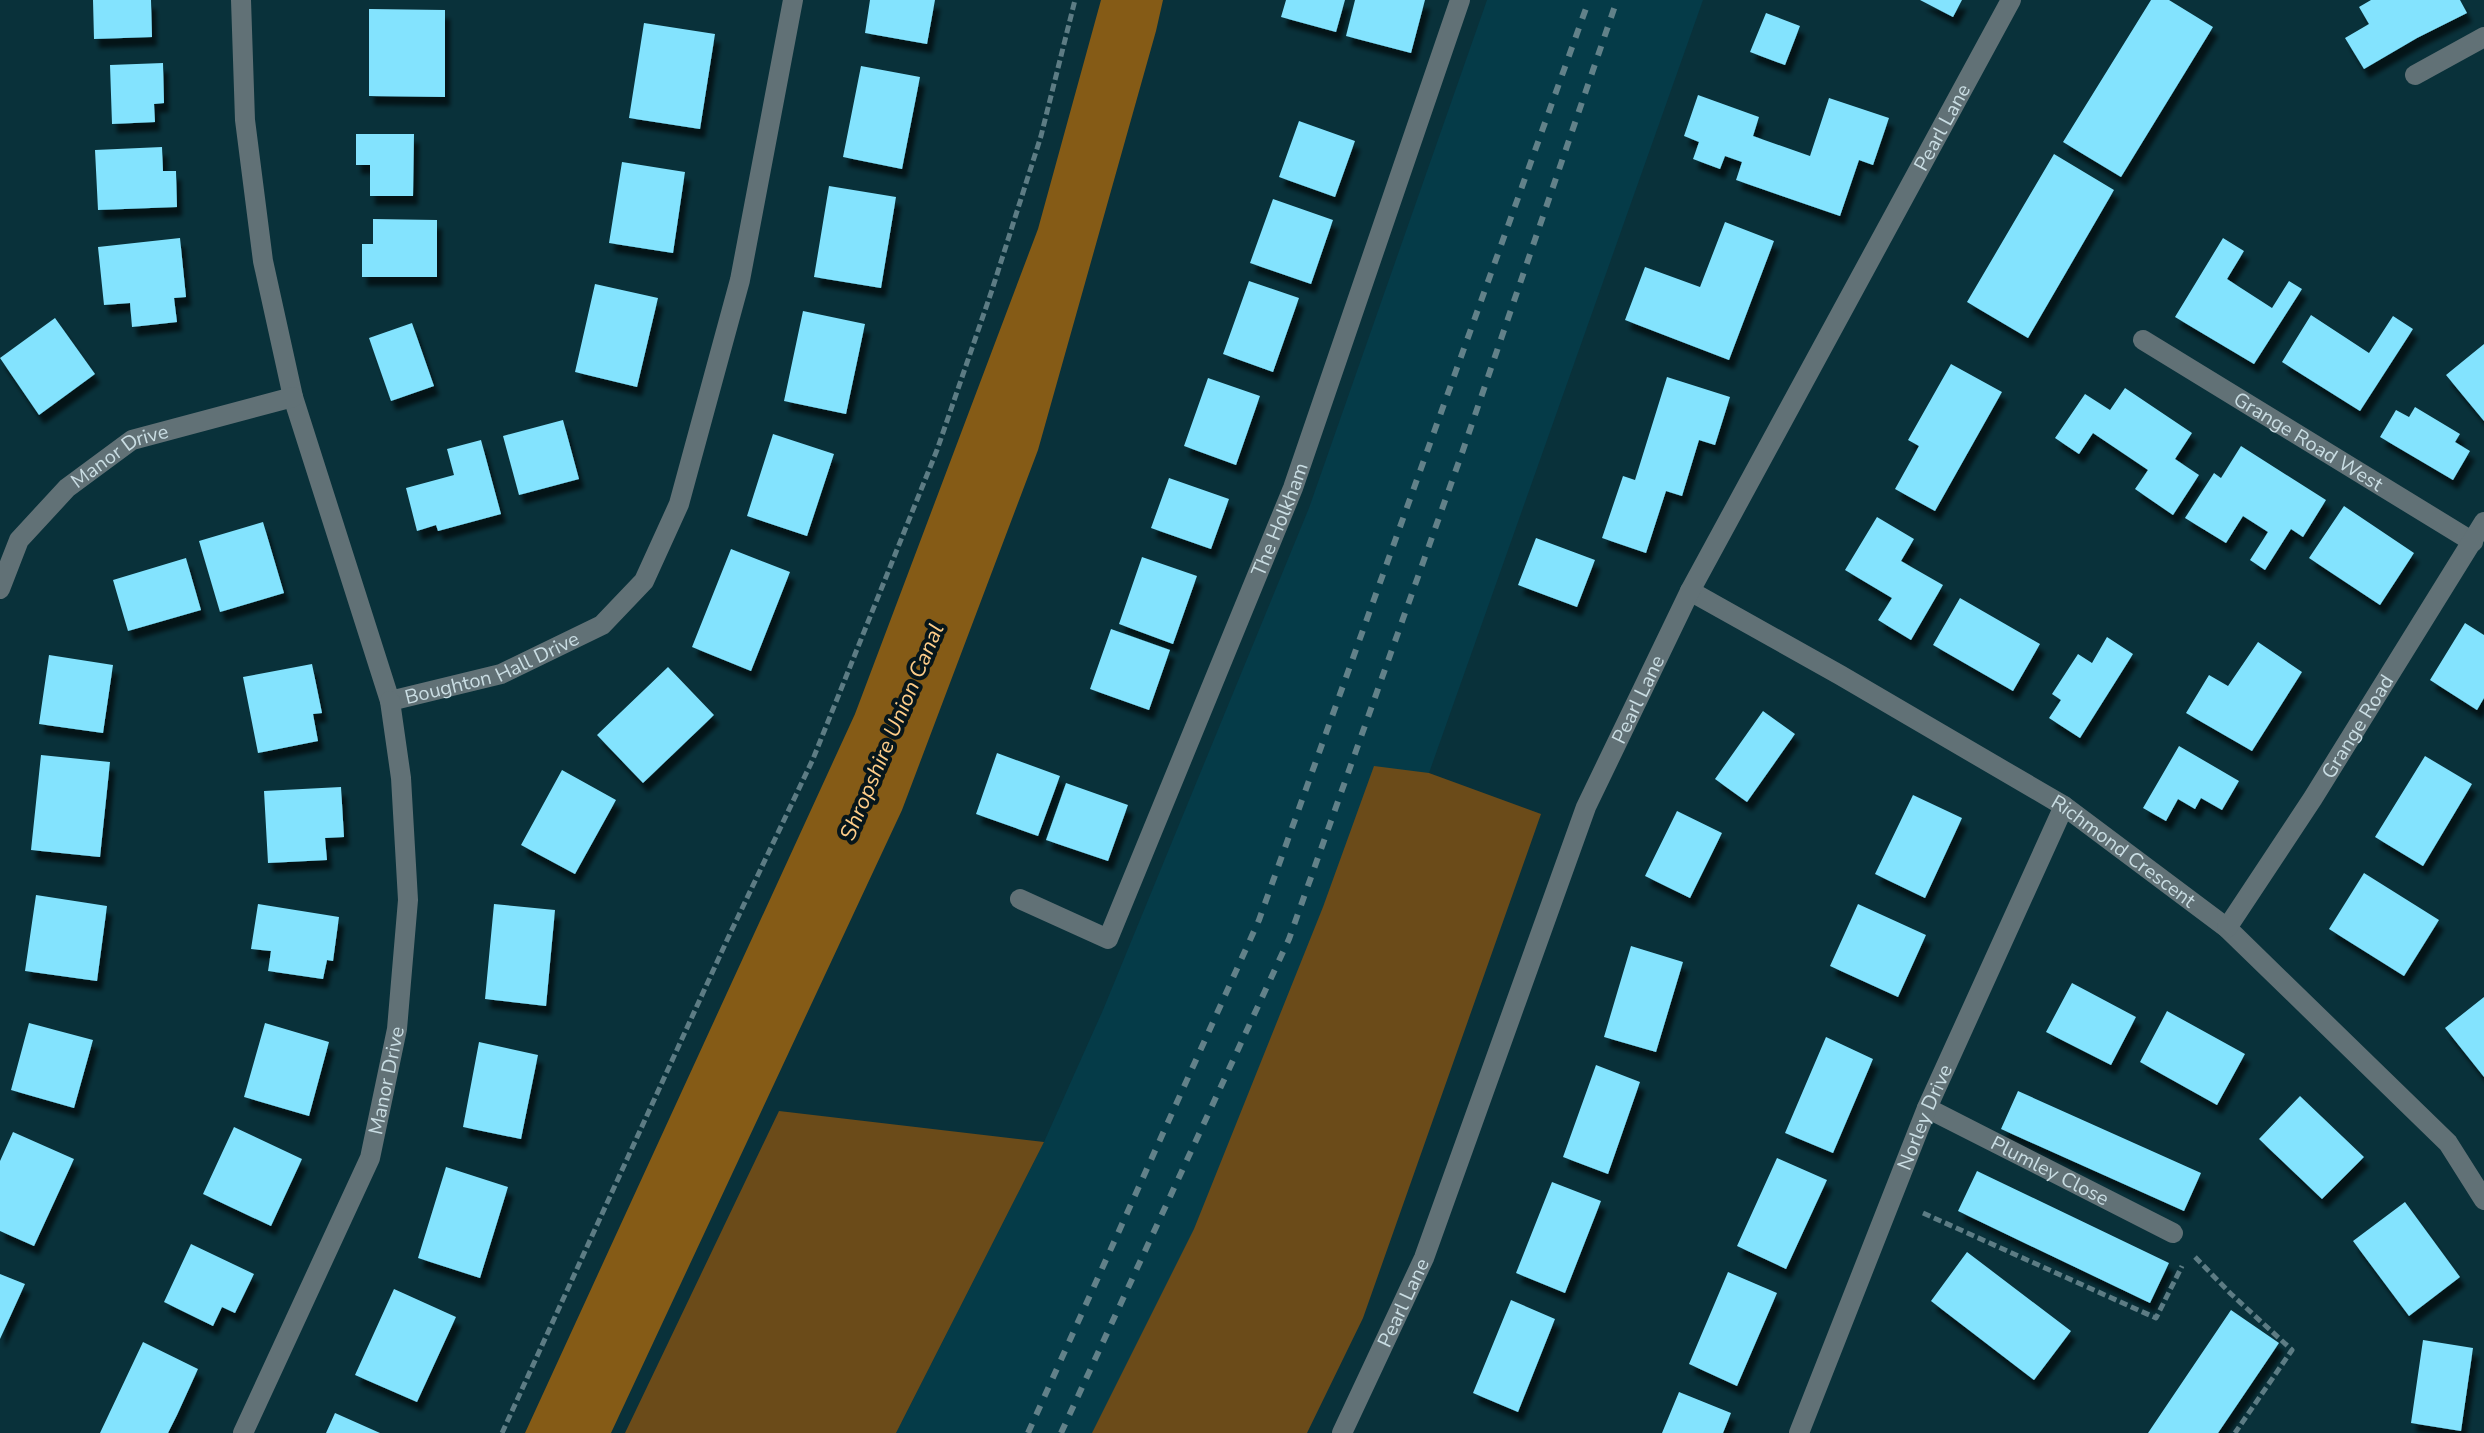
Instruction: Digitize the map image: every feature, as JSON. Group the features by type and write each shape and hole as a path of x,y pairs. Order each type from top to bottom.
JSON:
{"street":[{"name":"Boughton Hall Drive","path":"241,0 247,136 263,261 293,397 390,701 501,674 602,625 644,581 679,504 740,280 793,0"},
{"name":"The Holkham","path":"1020,899 1108,939 1293,488 1460,0"},
{"name":"Pearl Lane","path":"1342,1433 1424,1258 1586,807 1690,591 2011,0"},
{"path":"2415,75 2484,37"},
{"name":"Grange Road West","path":"2143,340 2473,542"},
{"name":"Manor Drive","path":"0,589 19,540 67,488 132,440 293,397"},
{"name":"Grange Road","path":"2227,928 2313,798 2484,522"},
{"name":"Richmond Crescent","path":"1690,591 2064,806 2227,928 2448,1143 2484,1200"},
{"name":"Manor Drive","path":"243,1433 370,1158 397,1029 408,900 401,778 390,701"},
{"name":"Norley Drive","path":"1799,1433 1927,1108 2064,806"},
{"name":"Plumley Close","path":"1927,1108 2173,1233"}],"path":[{"path":"502,1433 813,759 931,465 1041,136 1075,0"},
{"path":"1892,1199 2156,1318 2190,1251"},
{"path":"2173,1233 2231,1294 2292,1350 2235,1433"}],"shaded area":[{"path":"1487,0 1703,0 1429,773 1409,843 1194,1433 896,1433 1044,1142 1103,1010 1309,508"},
{"path":"1374,766 1429,773 1541,814 1363,1318 1307,1433 1092,1433 1194,1229 1323,907"},
{"path":"779,1111 1044,1142 896,1433 625,1433"}],"water":[{"name":"Shropshire Union Canal","path":"1101,0 1163,0 1038,450 902,810 611,1433 525,1433 855,714 1038,229"}],"building":[{"path":"93,0 151,0 152,37 94,39"},
{"path":"870,0 935,0 927,44 865,33"},
{"path":"1286,0 1345,0 1336,32 1281,17"},
{"path":"1355,0 1425,0 1411,53 1346,36"},
{"path":"1920,0 1962,0 1953,17"},
{"path":"2151,0 2169,0 2213,27 2121,177 2063,142"},
{"path":"2371,0 2460,0 2467,13 2364,69 2345,38 2369,24 2359,7"},
{"path":"369,9 445,10 445,97 369,96"},
{"path":"1766,13 1800,26 1785,65 1750,52"},
{"path":"644,23 715,34 700,129 629,118"},
{"path":"163,63 164,103 154,104 155,122 112,124 110,65"},
{"path":"861,66 920,77 902,169 843,157"},
{"path":"1698,95 1759,117 1753,136 1810,156 1829,98 1889,118 1873,165 1859,160 1840,216 1736,180 1742,162 1725,156 1720,169 1693,159 1699,142 1684,136"},
{"path":"1299,121 1355,141 1335,197 1279,177"},
{"path":"356,134 414,134 413,196 370,196 370,165 356,165"},
{"path":"162,147 163,171 176,171 177,207 98,210 95,150"},
{"path":"2054,154 2114,190 2028,338 1967,302"},
{"path":"622,162 685,172 673,253 609,243"},
{"path":"829,186 896,197 881,288 814,277"},
{"path":"1273,199 1333,220 1311,284 1250,263"},
{"path":"373,219 437,220 437,277 362,277 362,244 373,244"},
{"path":"1725,222 1774,241 1729,360 1625,320 1645,267 1700,287"},
{"path":"180,238 186,297 174,298 177,322 132,327 130,303 104,305 98,247"},
{"path":"2223,238 2244,251 2227,279 2272,308 2289,281 2302,289 2254,364 2175,317"},
{"path":"1249,281 1299,298 1273,372 1223,354"},
{"path":"595,284 658,298 637,387 575,372"},
{"path":"803,311 865,324 846,414 784,401"},
{"path":"2311,315 2369,353 2393,316 2413,329 2360,411 2282,362"},
{"path":"55,318 95,374 39,415 0,358"},
{"path":"412,323 434,386 391,401 369,338"},
{"path":"2484,344 2484,421 2446,375"},
{"path":"1951,364 2002,392 1935,511 1895,489 1919,446 1908,440"},
{"path":"1667,377 1730,397 1715,445 1699,440 1682,496 1666,491 1646,553 1602,538 1623,476 1635,480"},
{"path":"1208,378 1260,396 1236,465 1184,446"},
{"path":"2125,388 2192,433 2175,459 2199,475 2173,515 2135,489 2148,470 2093,433 2079,454 2055,438 2085,394 2110,410"},
{"path":"2415,407 2460,434 2455,442 2470,451 2453,480 2380,437 2396,410 2409,417"},
{"path":"563,420 579,479 519,495 503,436"},
{"path":"773,434 834,454 807,536 747,516"},
{"path":"481,440 501,514 438,531 436,525 417,531 406,488 454,475 447,449"},
{"path":"2241,446 2326,500 2303,537 2291,529 2265,570 2250,560 2268,532 2243,516 2226,543 2185,518 2214,473 2221,478"},
{"path":"1169,478 1229,499 1211,549 1151,528"},
{"path":"2344,506 2414,553 2380,605 2309,558"},
{"path":"1877,517 1914,539 1901,561 1943,585 1911,640 1878,620 1892,598 1845,570"},
{"path":"263,522 284,593 220,612 199,541"},
{"path":"1536,538 1595,560 1577,607 1518,585"},
{"path":"731,549 790,572 751,671 692,647"},
{"path":"1142,557 1197,576 1173,644 1119,624"},
{"path":"186,558 201,610 128,631 113,580"},
{"path":"1960,598 2040,644 2013,691 1933,645"},
{"path":"2465,623 2484,635 2484,698 2477,710 2430,680"},
{"path":"1111,629 1170,650 1149,710 1090,689"},
{"path":"2107,637 2133,654 2080,738 2049,718 2061,700 2052,694 2078,654 2092,663"},
{"path":"2258,642 2302,672 2252,751 2186,713 2209,675 2228,686"},
{"path":"49,655 113,665 103,733 39,724"},
{"path":"312,664 322,713 313,714 318,741 258,753 243,677"},
{"path":"668,667 714,715 643,783 597,735"},
{"path":"1763,711 1795,734 1747,802 1715,779"},
{"path":"2179,746 2239,781 2222,810 2201,798 2195,809 2178,799 2166,821 2143,808"},
{"path":"997,753 1060,776 1038,836 976,814"},
{"path":"41,755 110,762 100,857 31,850"},
{"path":"2425,756 2472,784 2423,866 2375,837"},
{"path":"562,770 616,800 575,874 521,845"},
{"path":"1066,783 1128,805 1108,861 1046,840"},
{"path":"341,787 344,837 325,838 327,860 268,863 264,791"},
{"path":"1913,795 1962,818 1925,898 1875,874"},
{"path":"1677,811 1722,833 1690,898 1645,876"},
{"path":"2364,873 2439,920 2404,976 2329,929"},
{"path":"36,895 107,906 97,981 25,971"},
{"path":"258,904 339,917 333,961 327,960 323,979 268,971 271,951 251,949"},
{"path":"494,904 555,910 546,1006 485,999"},
{"path":"1858,904 1926,935 1898,997 1830,966"},
{"path":"1631,946 1683,962 1656,1052 1604,1037"},
{"path":"2072,983 2136,1017 2111,1065 2046,1032"},
{"path":"2484,997 2484,1077 2445,1028"},
{"path":"2167,1011 2245,1054 2217,1105 2140,1062"},
{"path":"29,1023 93,1040 74,1108 11,1090"},
{"path":"265,1023 329,1042 309,1116 244,1097"},
{"path":"1826,1037 1873,1059 1833,1153 1785,1133"},
{"path":"479,1042 538,1055 521,1139 463,1127"},
{"path":"1596,1065 1640,1082 1608,1174 1563,1157"},
{"path":"2018,1091 2201,1173 2184,1211 2001,1129"},
{"path":"2300,1096 2364,1157 2322,1199 2259,1139"},
{"path":"234,1127 302,1159 271,1226 203,1194"},
{"path":"13,1132 74,1159 34,1246 0,1231 0,1161"},
{"path":"1777,1158 1827,1180 1786,1269 1737,1246"},
{"path":"446,1167 508,1187 480,1278 418,1258"},
{"path":"1977,1171 2169,1263 2150,1303 1958,1211"},
{"path":"1552,1182 1601,1201 1565,1293 1516,1273"},
{"path":"2405,1202 2460,1277 2409,1316 2353,1241"},
{"path":"191,1244 254,1274 235,1313 222,1307 213,1326 164,1302"},
{"path":"1967,1252 2071,1331 2034,1380 1931,1301"},
{"path":"1728,1272 1777,1293 1737,1386 1689,1364"},
{"path":"0,1274 25,1284 0,1339"},
{"path":"394,1289 456,1317 417,1402 355,1375"},
{"path":"1511,1300 1555,1319 1518,1412 1473,1393"},
{"path":"2231,1310 2279,1343 2218,1433 2148,1433"},
{"path":"2423,1340 2473,1348 2461,1431 2411,1423"},
{"path":"143,1342 198,1369 177,1415 168,1433 100,1433"},
{"path":"1679,1392 1731,1413 1723,1433 1662,1433"},
{"path":"335,1413 380,1433 326,1433"}],"railway":[{"path":"1028,1433 1259,920 1589,0"},
{"path":"1061,1433 1289,939 1462,453 1617,0"}]}
